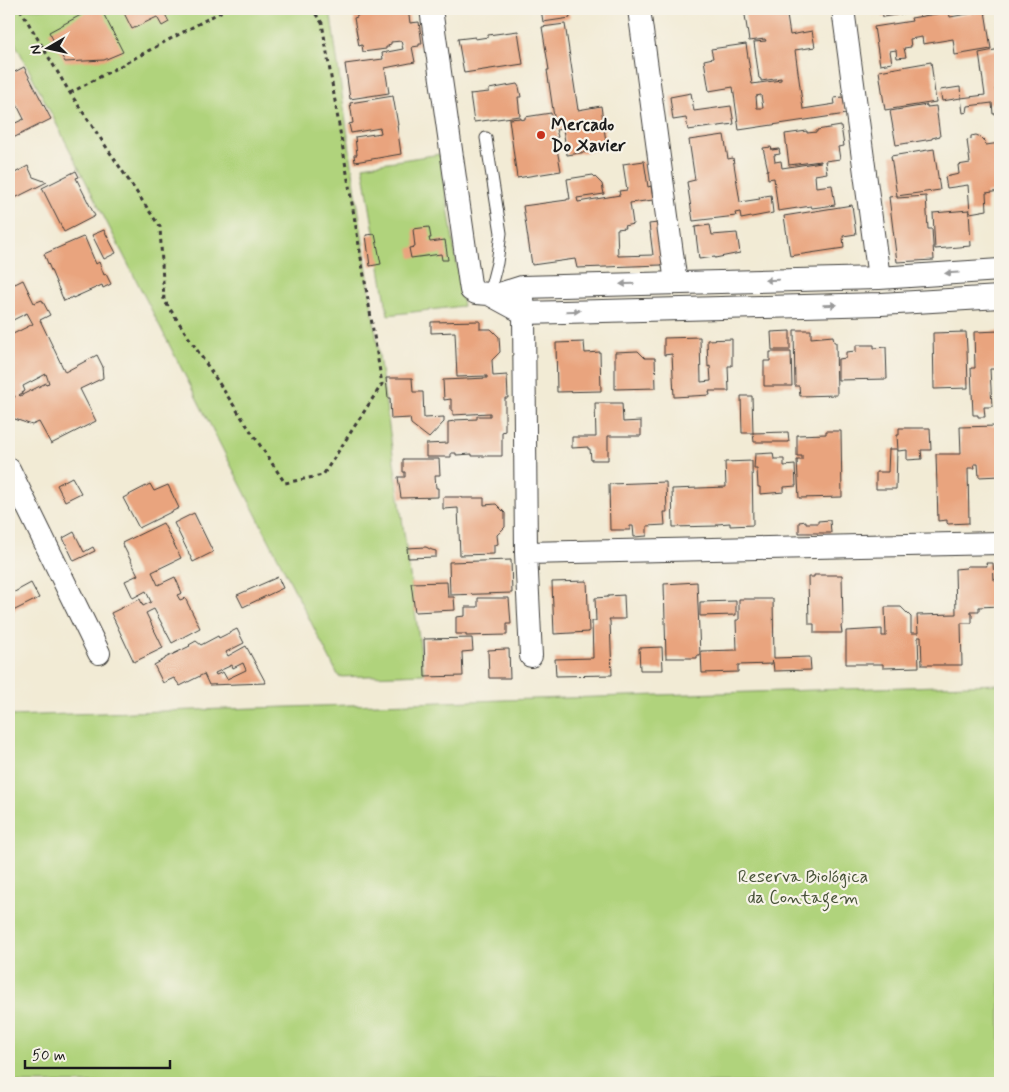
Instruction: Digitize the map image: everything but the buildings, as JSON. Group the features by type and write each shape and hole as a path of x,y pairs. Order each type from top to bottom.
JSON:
{"street":[{"path":"431,9 470,287 476,293 491,295 524,313 881,304 1000,296"},
{"path":"639,9 676,283"},
{"path":"843,9 879,278"},
{"path":"491,295 522,287 879,278 1000,270"},
{"path":"800,279 802,306"},
{"path":"522,287 524,313 526,553 531,656"},
{"path":"9,469 99,653"},
{"path":"526,553 1000,542"}],"lane":[{"path":"486,138 501,233 491,295"}],"path":[{"path":"20,9 70,92 160,227 164,300 285,483 323,475 382,384 322,23 312,9"},
{"path":"70,92 226,9"}],"green space":[{"path":"9,9 330,9 424,674 339,677 9,31"},
{"path":"440,154 463,306 388,315 363,166"},
{"name":"Reserva Biológica da Contagem","path":"1000,684 1000,1083 9,1083 9,716"}],"place":[{"name":"Mercado Do Xavier","path":"541,135"}]}
